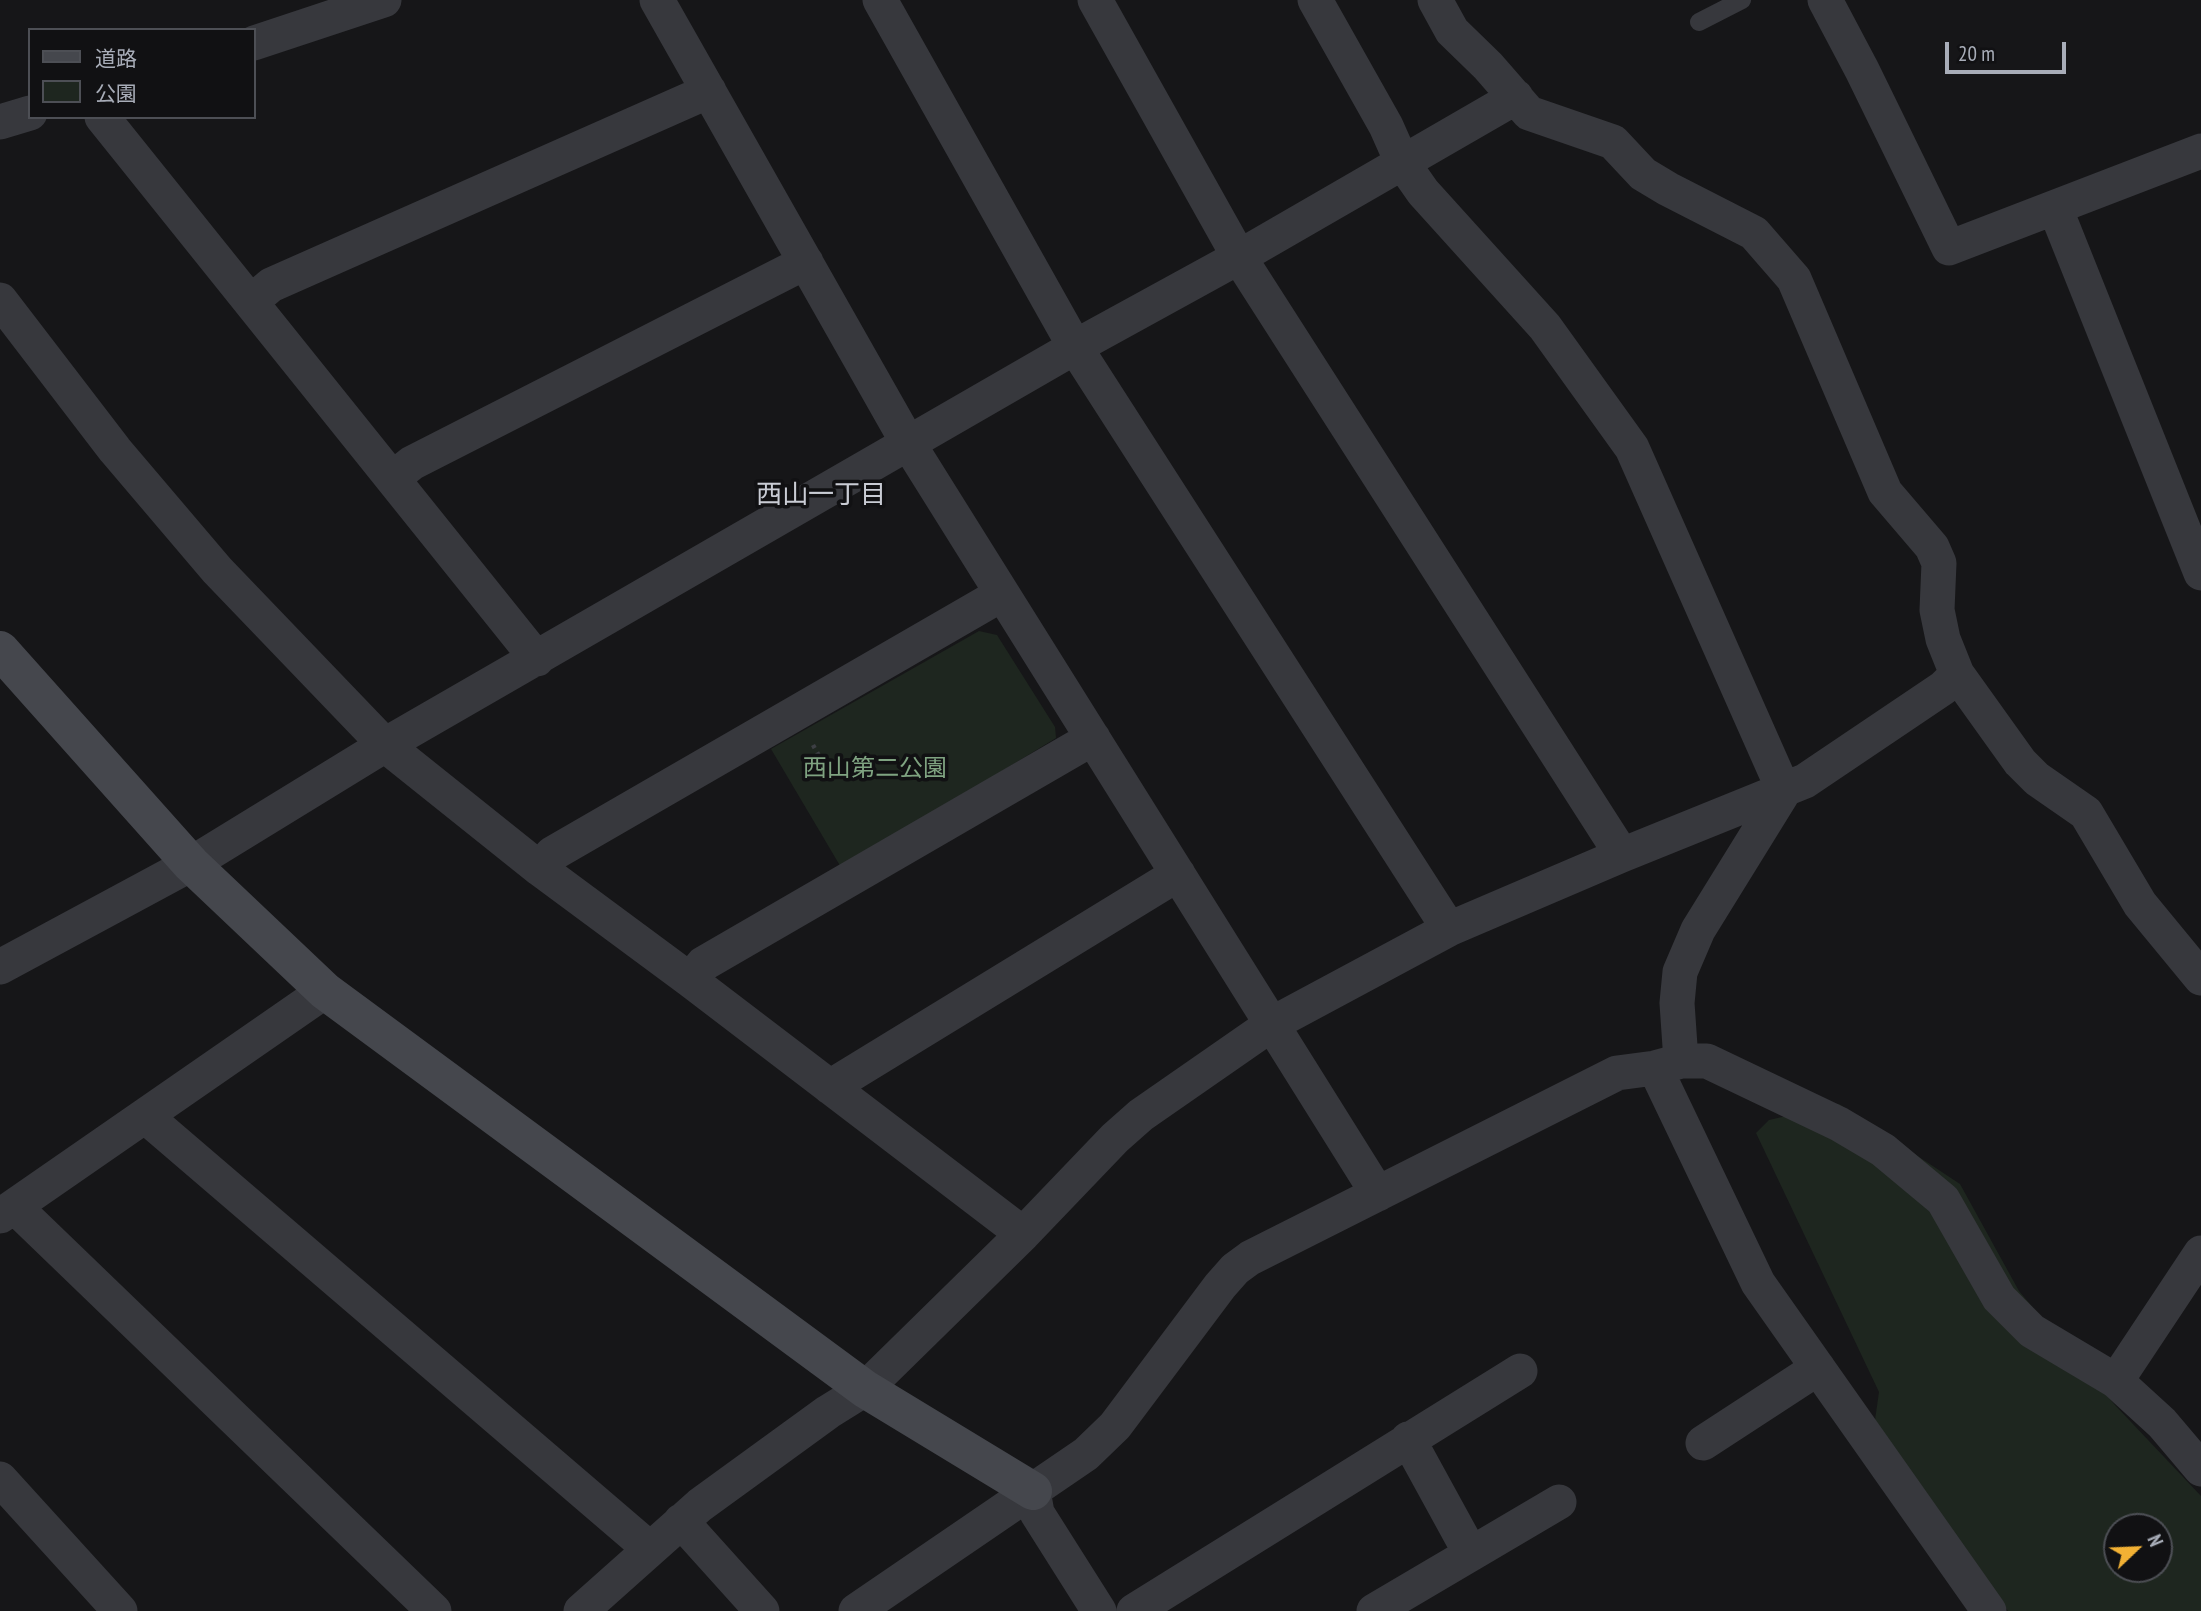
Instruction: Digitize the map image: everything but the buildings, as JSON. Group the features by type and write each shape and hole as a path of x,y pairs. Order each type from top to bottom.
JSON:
{"street":[{"path":"657,0 908,443 1378,1194"},
{"path":"880,0 1075,347 1449,929"},
{"path":"1095,0 1238,257 1622,855"},
{"path":"1315,0 1386,125 1402,162 1423,191 1545,327 1632,449 1784,791"},
{"path":"1435,0 1452,31 1488,66 1529,113 1614,142 1643,174 1754,233 1794,279 1885,492 1933,547 1939,563 1937,610 1943,639 1957,674 2020,762 2037,779 2087,813 2140,904 2201,978"},
{"path":"1825,0 1862,69 1949,248 2201,151"},
{"path":"256,42 378,1"},
{"path":"251,302 271,285 709,91"},
{"path":"0,967 191,864 385,745 1075,347 1516,97"},
{"path":"0,122 28,114"},
{"path":"104,119 537,659"},
{"path":"2055,208 2201,573"},
{"path":"393,478 412,463 806,262"},
{"path":"0,300 115,450 217,570 385,745 540,869 1023,1234"},
{"path":"540,869 552,854 1002,594"},
{"path":"0,650 191,864 324,991 865,1389 1033,1491 1037,1513 1090,1608"},
{"path":"581,1611 710,1497 828,1412 865,1389 1141,1115 1272,1024 1449,929 1622,855 1805,782 1943,688 1957,674"},
{"path":"690,980 703,964 1093,738"},
{"path":"1784,791 1698,930 1680,972 1668,1065 1758,1283 1989,1611"},
{"path":"830,1087 1178,874"},
{"path":"324,991 7,1211 434,1611"},
{"path":"856,1611 1086,1454 1115,1426 1220,1286 1236,1269 1264,1250 1617,1073 1668,1065 1707,1061 1839,1124 1883,1150 1943,1200 1999,1298 2032,1331 2116,1381 2162,1423 2201,1469"},
{"path":"145,1116 650,1549"},
{"path":"2116,1381 2201,1254"},
{"path":"1703,1443 1818,1368"},
{"path":"1134,1611 1520,1371"},
{"path":"1408,1439 1471,1554"},
{"path":"0,1479 120,1611"},
{"path":"1374,1611 1559,1502"},
{"path":"681,1521 762,1611"}],"lane":[{"path":"1699,22 1742,0"}],"green space":[{"name":"西山第二公園","path":"979,631 997,635 1055,727 1056,738 842,869 771,749"},
{"path":"1839,1104 1960,1184 2019,1291 2114,1404 2201,1496 2201,1611 2008,1611 1875,1420 1879,1392 1756,1133 1769,1120"}],"district":[{"name":"西山一丁目","path":"821,496"}]}
